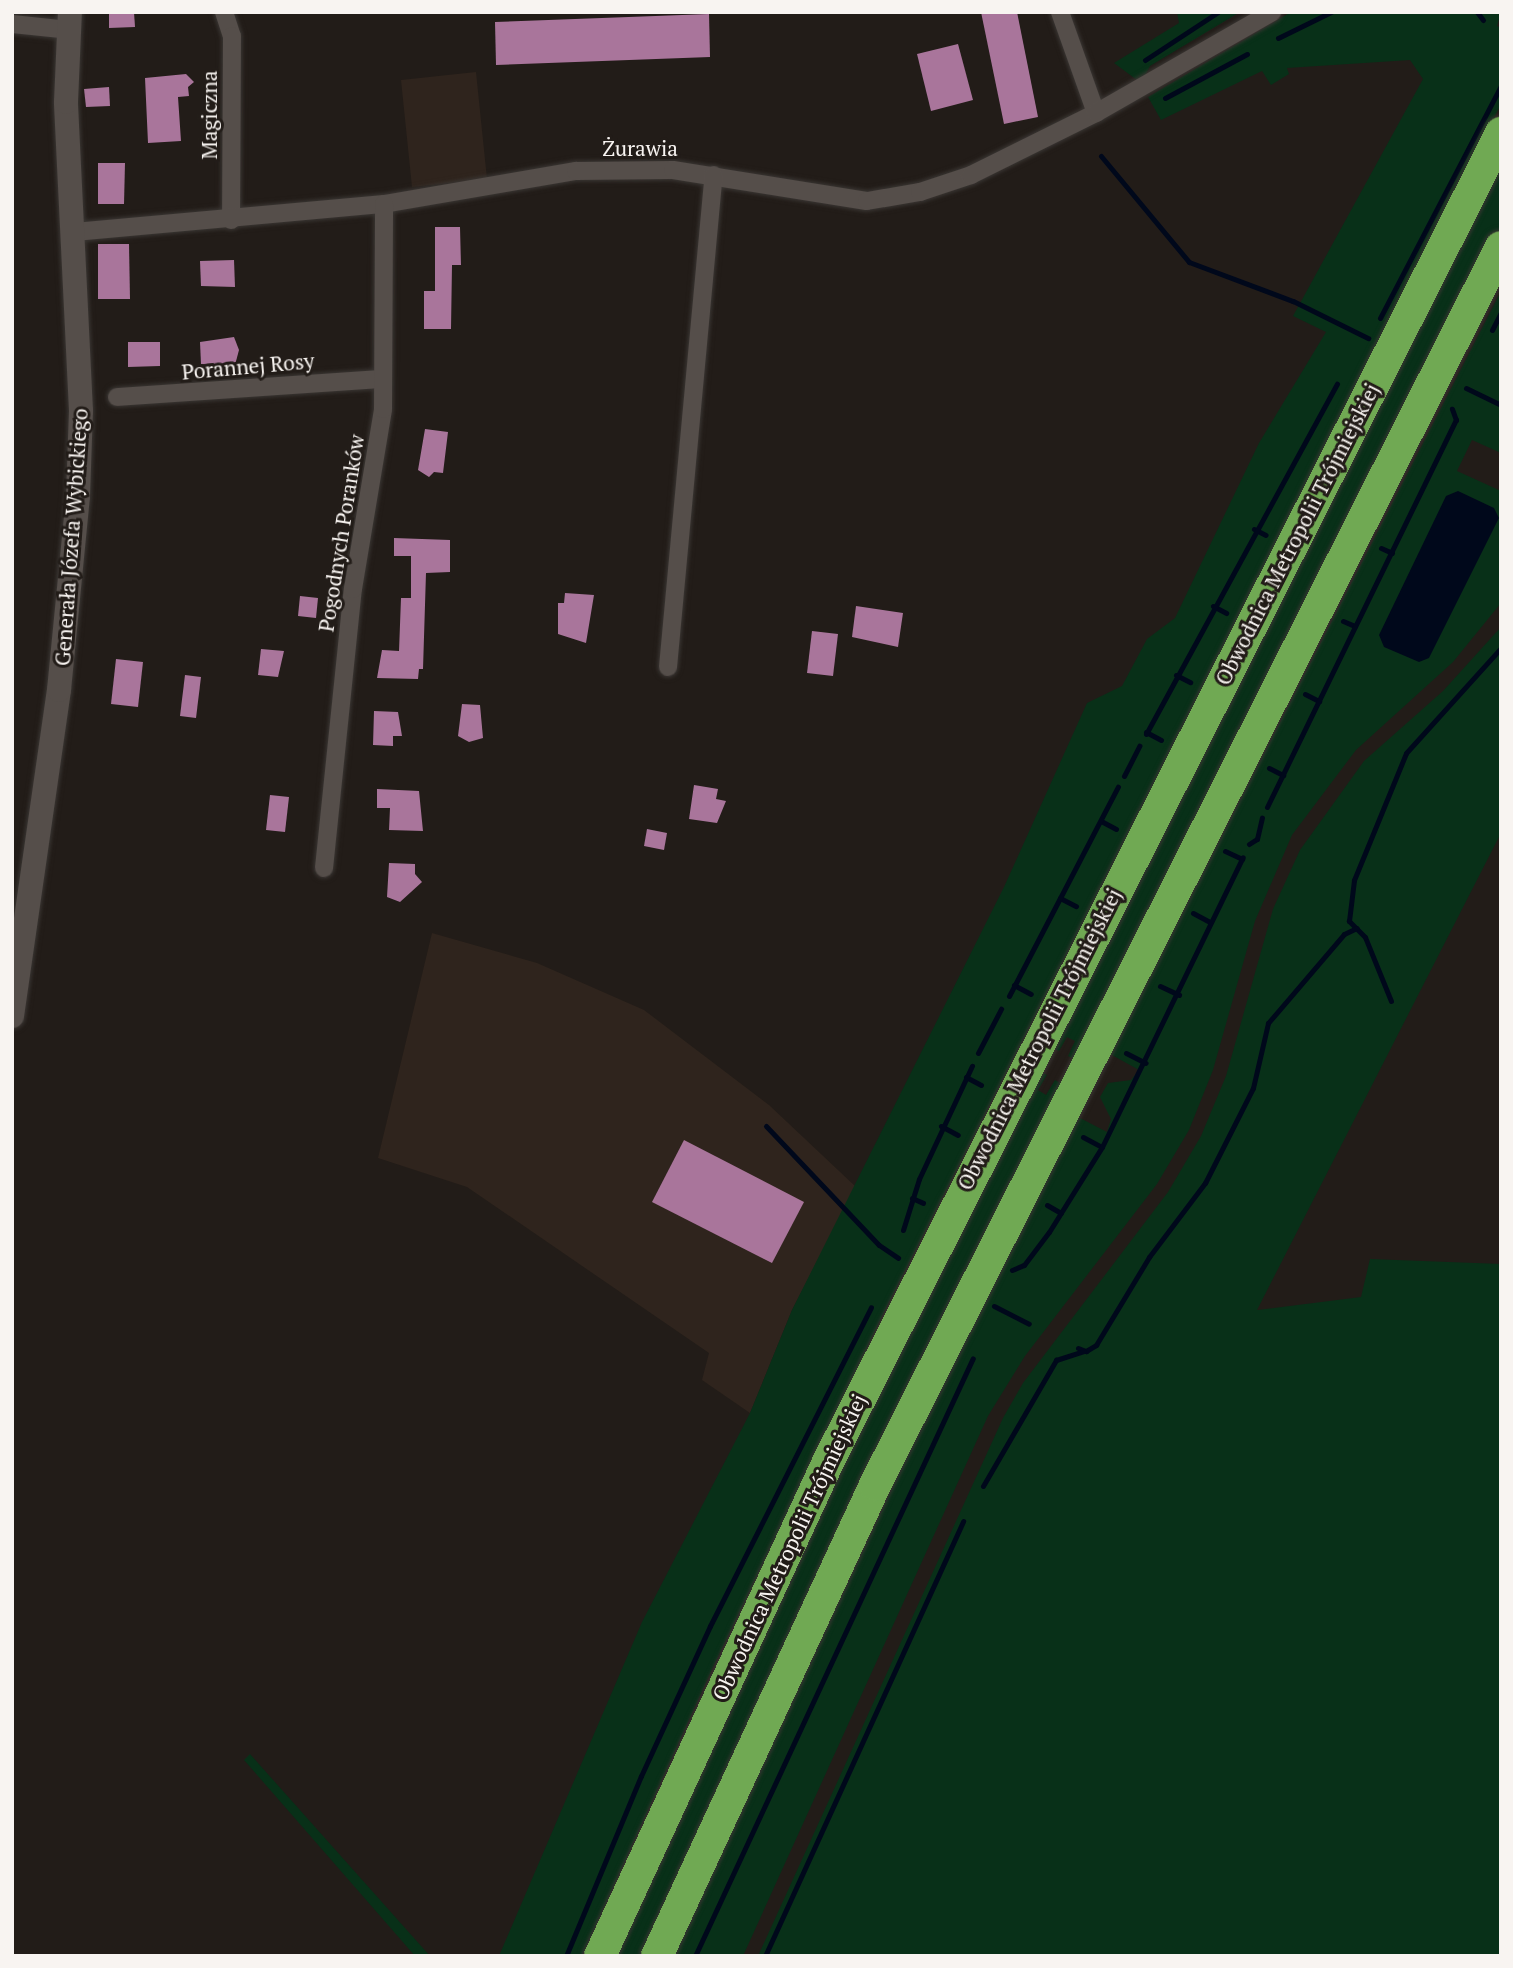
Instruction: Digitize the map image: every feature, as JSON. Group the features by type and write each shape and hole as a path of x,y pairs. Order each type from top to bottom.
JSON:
{"highway":[{"name":"Obwodnica Metropolii Trójmiejskiej","path":"600,1956 828,1462 1022,1072 1501,133"},
{"path":"657,1956 875,1485 1068,1098 1501,247"}],"main road":[{"name":"Generała Józefa Wybickiego","path":"12,1016 59,690 78,496 81,411 75,232 66,102 69,21"}],"street":[{"name":"Magiczna","path":"224,12 232,36 231,220"},
{"path":"1060,12 1096,113"},
{"name":"Żurawia","path":"75,232 231,220 384,204 576,171 673,170 867,201 894,197 971,175 1096,113 1272,12"},
{"path":"12,24 69,21"},
{"path":"668,667 714,175"},
{"name":"Pogodnych Poranków","path":"324,868 353,589 383,410 384,204"},
{"name":"Porannej Rosy","path":"117,397 382,379"}],"shaded area":[{"path":"476,72 487,179 412,187 401,80"},
{"path":"432,933 537,963 644,1010 769,1105 856,1187 792,1310 750,1413 702,1380 709,1353 467,1187 378,1158"}],"green space":[{"path":"1177,12 1240,12 1150,66 1141,83 1114,63 1179,23"},
{"path":"1291,12 1501,12 1497,26 1501,28 1501,104 887,1306 713,1667 582,1956 499,1956 642,1622 750,1413 792,1310 1004,887 1087,703 1122,686 1147,639 1175,618 1259,443 1326,332 1293,316 1423,79 1410,60 1287,68 1289,74 1271,85 1262,71 1161,120 1148,97"},
{"path":"1501,165 1501,230 1077,1061 1068,1056 1075,1041 1067,1037 1059,1051 1050,1047"},
{"path":"1501,291 1501,453 1472,440 1457,471 1501,491 1501,603 1453,662 1356,750 1292,835 1255,921 1213,1070 1189,1130 1157,1184 1025,1356 988,1416 743,1956 674,1956 899,1473 1078,1117 1107,1132 1111,1119 1100,1097 1108,1083 1131,1080 1139,1070 1110,1054"},
{"path":"1501,627 1501,833 1257,1310 1361,1297 1370,1259 1501,1264 1501,1956 758,1956 1003,1418 1023,1383 1168,1192 1201,1136 1226,1076 1273,909 1300,850 1364,761 1443,691"},
{"path":"1038,1071 1047,1075 1038,1090 1046,1095 1055,1080 1064,1085 644,1956 612,1956 777,1597"},
{"path":"250,1754 430,1956 415,1956 244,1760"}],"water":[{"path":"1458,491 1494,508 1499,518 1429,658 1419,662 1384,647 1379,635 1446,496"}],"building":[{"path":"109,12 134,12 135,27 109,28"},
{"path":"981,12 1017,12 1038,117 1004,124"},
{"path":"709,14 710,57 496,65 495,22"},
{"path":"958,44 973,100 931,111 917,54"},
{"path":"186,74 194,82 188,87 189,96 178,97 181,141 148,143 145,78"},
{"path":"109,87 110,106 86,107 84,89"},
{"path":"98,163 125,163 124,204 98,204"},
{"path":"435,227 460,227 461,265 452,265 451,329 424,329 424,291 435,291"},
{"path":"98,244 129,244 130,299 98,299"},
{"path":"234,260 235,287 201,286 200,261"},
{"path":"234,337 239,350 235,365 201,364 200,342"},
{"path":"128,342 160,342 160,366 128,367"},
{"path":"425,429 448,432 443,473 434,472 429,477 418,470"},
{"path":"394,538 450,540 450,572 426,573 423,669 419,669 418,679 377,678 382,650 399,651 401,598 411,598 411,556 394,556"},
{"path":"565,593 594,595 586,643 558,634 558,603 564,603"},
{"path":"300,596 318,598 316,618 298,616"},
{"path":"856,606 903,613 898,647 852,637"},
{"path":"812,631 838,634 833,676 807,673"},
{"path":"261,649 284,651 278,677 258,675"},
{"path":"116,659 143,662 138,707 111,704"},
{"path":"185,675 201,677 196,718 180,716"},
{"path":"462,704 480,705 483,738 469,742 458,736"},
{"path":"374,711 398,712 402,736 393,736 393,746 373,745"},
{"path":"694,785 718,789 716,799 726,801 717,823 689,819"},
{"path":"377,789 419,791 423,831 389,830 390,808 377,808"},
{"path":"270,795 289,797 285,832 266,830"},
{"path":"647,829 667,833 664,850 644,846"},
{"path":"389,863 415,864 415,874 422,882 400,902 387,897"},
{"path":"684,1140 804,1202 772,1263 652,1202"}],"waterway":[{"path":"1145,60 1218,12"},
{"path":"1278,38 1331,12"},
{"path":"1477,12 1483,20"},
{"path":"1165,98 1247,54"},
{"path":"1380,318 1501,86"},
{"path":"1101,156 1189,262 1293,301 1368,338"},
{"path":"1492,330 1501,312"},
{"path":"1146,734 1337,384"},
{"path":"1466,388 1501,405"},
{"path":"1267,807 1456,420 1452,409"},
{"path":"1254,529 1266,535"},
{"path":"1381,548 1392,553"},
{"path":"1213,606 1226,613"},
{"path":"1343,621 1355,626"},
{"path":"1391,1001 1365,937 1349,921 1354,880 1406,753 1501,648"},
{"path":"1176,675 1190,682"},
{"path":"1305,694 1319,701"},
{"path":"1146,732 1161,740"},
{"path":"1124,776 1139,746"},
{"path":"1269,768 1283,775"},
{"path":"1009,996 1118,787"},
{"path":"1249,844 1257,839 1262,818"},
{"path":"1101,821 1116,829"},
{"path":"1225,851 1242,859"},
{"path":"1012,1270 1024,1265 1049,1232 1102,1147 1243,857"},
{"path":"1060,898 1076,906"},
{"path":"1193,913 1210,922"},
{"path":"1078,1348 1086,1351 1096,1345 1149,1257 1205,1183 1253,1088 1268,1023 1344,934 1357,928"},
{"path":"1014,985 1031,994"},
{"path":"1160,986 1179,995"},
{"path":"978,1053 1001,1009"},
{"path":"1126,1053 1146,1063"},
{"path":"903,1230 919,1179 972,1066"},
{"path":"966,1077 981,1085"},
{"path":"766,1126 879,1245 898,1258"},
{"path":"941,1126 958,1135"},
{"path":"1083,1137 1102,1147"},
{"path":"912,1198 923,1203"},
{"path":"1047,1205 1061,1213"},
{"path":"994,1306 1029,1324"},
{"path":"566,1956 641,1776 710,1626 871,1307"},
{"path":"983,1486 1056,1360 1084,1351"},
{"path":"695,1956 973,1358"},
{"path":"765,1956 963,1521"}]}
